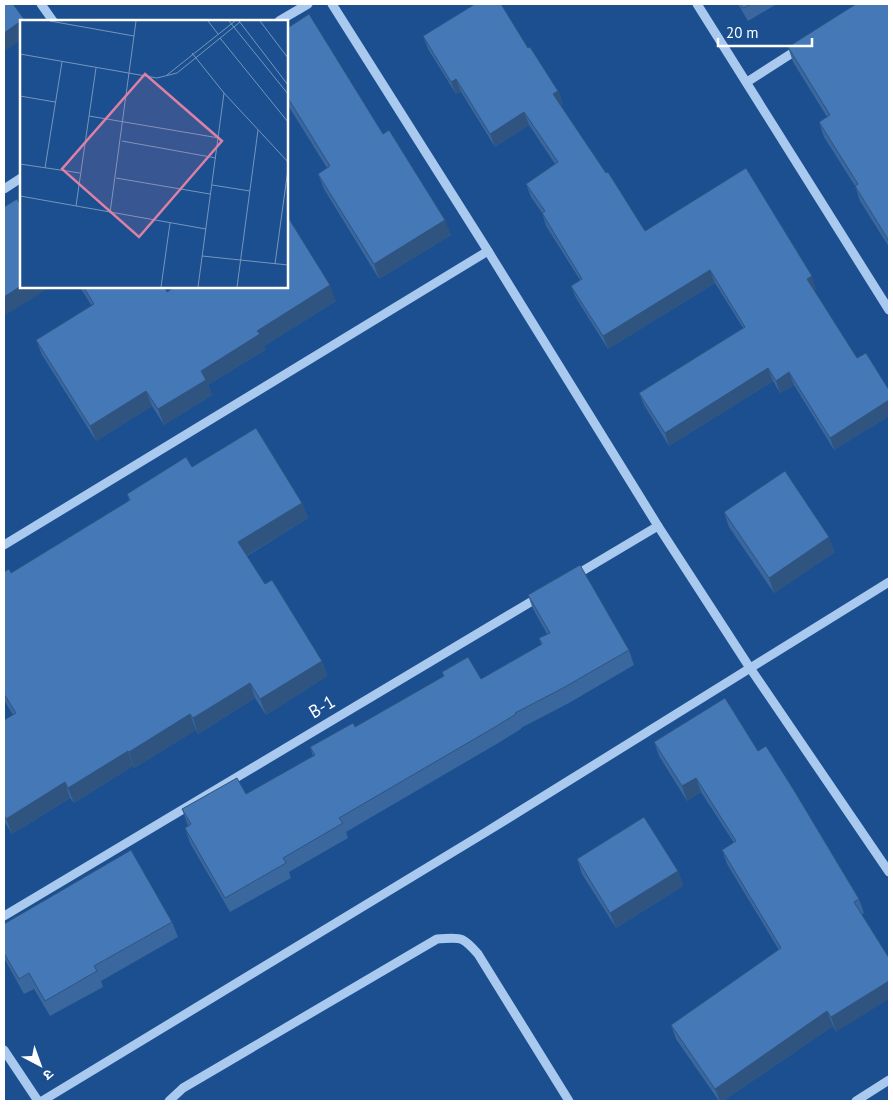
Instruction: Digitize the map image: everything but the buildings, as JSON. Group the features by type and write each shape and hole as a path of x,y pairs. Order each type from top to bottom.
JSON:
{"street":[{"path":"42,4 52,20"},
{"path":"281,20 308,4"},
{"path":"332,4 658,526 750,668 889,872"},
{"path":"697,4 889,310"},
{"path":"747,82 804,46"},
{"path":"4,189 20,179"},
{"path":"4,545 488,251"},
{"path":"564,582 658,526"},
{"path":"4,1050 40,1101 477,838 889,582"},
{"name":"B-1","path":"4,916 547,592"},
{"path":"169,1101 183,1088 437,939 458,938 467,942 478,954 569,1101"},
{"path":"856,1101 889,1080"}]}
